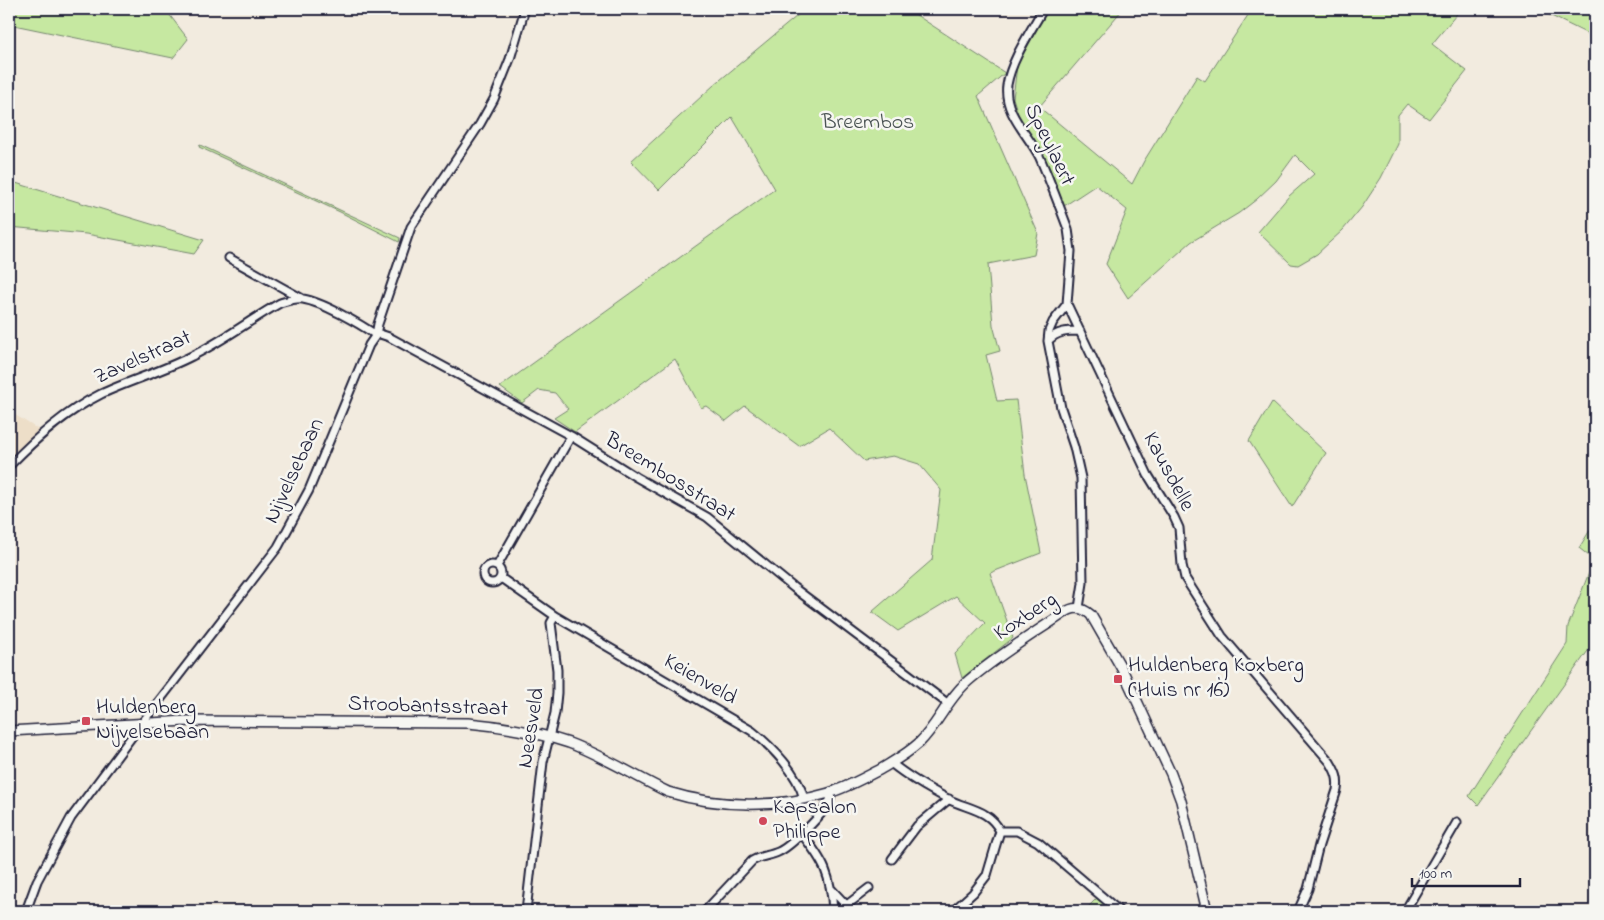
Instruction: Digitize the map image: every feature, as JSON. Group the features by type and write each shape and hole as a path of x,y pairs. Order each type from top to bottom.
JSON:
{"street":[{"name":"Nijvelsebaan","path":"26,911 37,881 71,818 278,547 309,490 369,345 376,335 411,227 480,124 494,99 510,60 525,9"},
{"name":"Speylaert","path":"1043,9 1010,74 1007,88 1008,101 1013,116 1038,155 1068,229 1071,251 1067,304"},
{"path":"229,258 301,299 339,313 376,335"},
{"name":"Zavelstraat","path":"9,466 31,443 77,407 126,383 192,356 280,303 292,299 301,299"},
{"path":"1048,341 1053,335 1060,332 1080,331 1067,304 1053,322 1049,331 1048,341 1061,408 1074,447 1081,478 1083,583 1079,608"},
{"name":"Kausdelle","path":"1080,331 1148,476 1179,528 1184,573 1193,590 1222,636 1330,762 1337,775 1337,790 1319,845 1308,889 1298,911"},
{"name":"Breembosstraat","path":"376,335 380,334 389,337 570,436 636,477 707,517 794,588 948,704"},
{"path":"497,566 570,436"},
{"path":"497,566 502,573 501,578 494,584 488,582 483,575 486,567 497,566"},
{"path":"501,578 555,616"},
{"name":"Koxberg","path":"830,792 863,779 891,763 919,743 956,692 981,671 1069,610 1079,608 1091,615 1114,653 1139,702 1166,763 1181,801 1207,911"},
{"name":"Neesveld","path":"526,911 543,762 555,713 557,693 557,670 551,623 555,616"},
{"name":"Keienveld","path":"555,616 752,730 769,745 800,784 804,799"},
{"name":"Stroobantsstraat","path":"9,731 196,721 468,723 502,726 548,737 588,752 668,792 706,801 743,803 785,802 830,792"},
{"path":"891,763 899,770 949,799 982,812 995,822 1000,831 987,875 973,893 953,911"},
{"path":"705,911 752,861 778,852 802,834 830,802 830,792"},
{"path":"892,859 917,826 949,799"},
{"path":"1405,911 1457,822"},
{"path":"1000,831 1017,831 1038,842 1119,911"},
{"path":"802,834 813,848 829,877 832,890 832,911"},
{"path":"839,911 869,888"},
{"path":"832,890 847,906"}],"shaded area":[{"path":"9,411 39,430 9,463"}],"green space":[{"path":"9,9 165,9 188,39 173,58 9,24"},
{"name":"Breembos","path":"802,9 907,9 1005,73 978,96 1038,233 1034,255 988,264 993,325 1000,351 986,355 997,401 1016,400 1025,474 1041,553 990,573 1013,638 962,678 955,654 985,623 956,596 898,631 872,612 932,560 941,490 919,464 893,456 864,461 829,428 799,446 745,406 726,421 706,406 701,408 675,359 575,432 554,418 568,409 555,393 539,390 522,403 500,387 775,189 732,117 659,190 631,161 714,85 803,11"},
{"path":"1048,9 1123,9 1039,107 1132,184 1144,161 1197,76 1205,81 1252,9 1461,9 1432,44 1467,71 1429,119 1407,104 1398,115 1398,144 1381,178 1362,207 1343,230 1317,254 1298,265 1291,264 1258,232 1289,196 1314,174 1295,155 1276,181 1257,199 1239,213 1191,242 1128,298 1106,264 1127,210 1096,185 1064,206 1050,169 1018,114 1013,98 1017,66"},
{"path":"1537,9 1595,9 1595,18 1590,35"},
{"path":"200,145 400,238 399,242 340,212 199,147"},
{"path":"9,181 204,240 194,254 86,234 9,227"},
{"path":"1272,402 1326,453 1292,507 1249,441"},
{"path":"1595,522 1595,641 1478,805 1469,796 1567,644 1568,626 1594,560 1579,548"},
{"path":"1097,898 1109,907 1105,911 1084,911"}],"place":[{"name":"Huldenberg Koxberg (Huis nr 16)","path":"1118,679"},
{"name":"Huldenberg Nijvelsebaan","path":"86,721"},
{"name":"Kapsalon Philippe","path":"763,821"}]}
